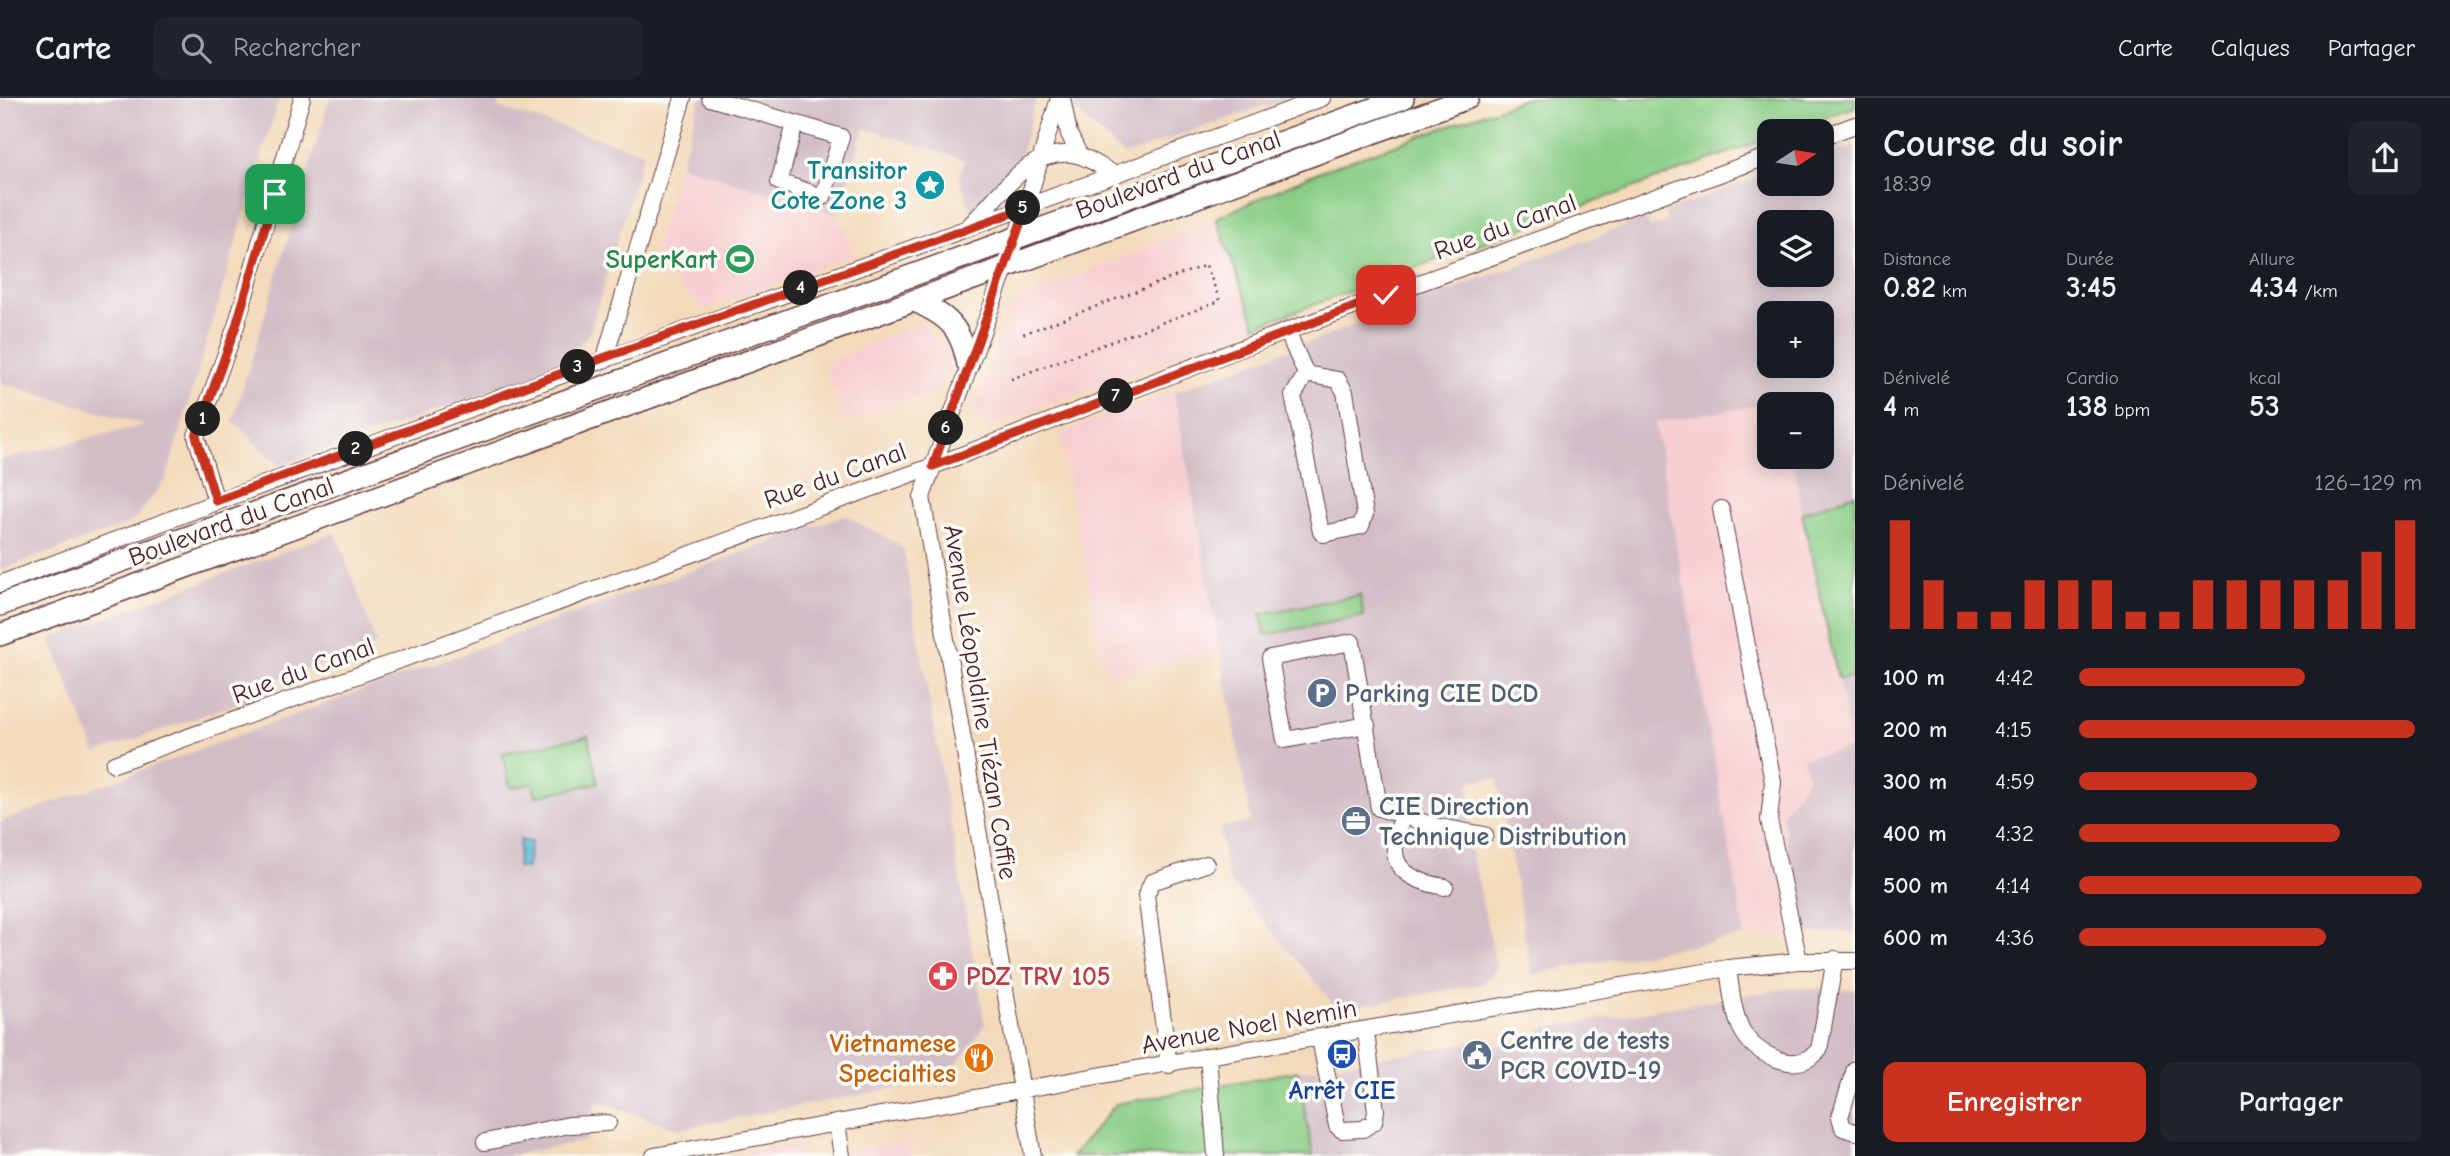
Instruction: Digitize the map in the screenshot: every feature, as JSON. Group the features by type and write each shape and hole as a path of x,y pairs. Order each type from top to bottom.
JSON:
{"main road":[{"name":"Boulevard du Canal","path":"0,605 1403,98"},
{"name":"Boulevard du Canal","path":"0,635 1468,98"},
{"path":"915,301 939,312 954,325 963,340 968,364"}],"street":[{"path":"216,501 196,436 236,326 302,98"},
{"path":"606,357 683,98"},
{"path":"710,98 841,137 823,197 779,182 795,124"},
{"path":"1060,98 1069,134 1080,156"},
{"name":"Avenue Léopoldine Tiézan Coffie","path":"1033,1156 922,497 968,364 1017,236 1060,98"},
{"name":"Boulevard du Canal","path":"0,584 606,357 963,231 1322,98"},
{"path":"1834,133 1855,125"},
{"path":"963,231 1041,156 1060,153 1080,156 1115,175"},
{"name":"Rue du Canal","path":"114,764 933,466 1287,331 1757,160"},
{"path":"1287,331 1306,374"},
{"path":"1306,374 1338,380 1345,392 1366,513 1361,526 1324,534 1321,532 1293,396 1306,374"},
{"path":"1721,509 1773,782 1769,820 1799,961"},
{"path":"1367,725 1285,740 1270,659 1352,642 1367,725 1379,808 1403,817 1485,835"},
{"path":"1403,817 1394,839 1395,855 1404,872 1418,882 1445,887"},
{"path":"1169,1065 1146,895 1152,883 1206,864"},
{"path":"1728,968 1734,1014 1750,1045 1766,1055 1799,1062 1811,1059 1819,1050 1835,959"},
{"name":"Avenue Noel Nemin","path":"654,1156 1208,1056 1366,1032 1728,968 1835,959 1855,961"},
{"path":"1320,1039 1337,1126 1342,1130 1363,1129 1374,1122 1376,1111 1366,1032"},
{"path":"1208,1056 1216,1156"},
{"path":"1855,1069 1840,1117 1843,1128 1855,1132"},
{"path":"837,1123 842,1156"},
{"path":"485,1142 569,1125 608,1124"}],"path":[{"path":"1011,379 1220,301 1206,265 1020,335"}],"shaded area":[{"path":"0,98 279,98 166,479 137,517 123,526 0,570 0,460 145,425 0,383"},
{"path":"330,98 501,98 498,108 644,152 589,334 552,370 280,466 233,421"},
{"path":"701,98 1037,98 1019,160 1010,175 971,212 959,177 965,160 864,128 837,214 680,165"},
{"path":"1075,98 1287,98 1124,155 1072,108"},
{"path":"1855,145 1855,494 1802,513 1795,469 1834,469 1834,392 1757,392 1757,405 1655,422 1745,936 1532,974 1497,778 1474,780 1469,783 1467,832 1497,968 1482,984 1338,1009 1228,879 1219,828 1251,822 1174,392 1646,218 1650,228 1667,222 1664,212 1757,178 1757,196 1834,196 1834,153"},
{"path":"680,165 837,214 854,255 704,309 652,259"},
{"path":"1216,218 1256,326 991,426 972,414 1013,302"},
{"path":"919,323 953,357 938,391 845,422 824,363"},
{"path":"1174,392 1221,652 1106,674 1059,433"},
{"path":"1757,405 1757,469 1795,469 1852,748 1808,778 1782,815 1805,933 1745,936 1654,422"},
{"path":"845,515 903,547 985,1025 946,1079 678,1129 596,1101 586,1141 507,1156 0,1156 0,822"},
{"path":"336,532 377,645 272,681 276,690 96,753 50,639"},
{"path":"1855,676 1855,932 1805,933 1782,815 1808,778 1803,758 1852,748 1838,679"},
{"path":"1788,988 1855,990 1855,1156 1313,1156 1298,1071 1479,1041 1480,1049 1542,1039 1540,1029"},
{"path":"908,1141 910,1156 824,1156"},
{"path":"798,1143 800,1156 728,1156"}],"green space":[{"path":"1527,98 1855,98 1855,107 1821,119 1757,119 1757,142 1256,326 1216,218 1318,172"},
{"path":"1855,494 1855,676 1838,679 1802,513"},
{"path":"1360,595 1364,616 1265,635 1261,614"},
{"path":"588,736 598,783 536,796 533,783 510,788 503,753"},
{"path":"1298,1071 1313,1156 1072,1156 1116,1104"}],"water":[{"path":"520,840 531,842 527,868 517,867"}],"place":[{"name":"Transitor Cote Zone 3","path":"930,185"},
{"name":"SuperKart","path":"740,259"},
{"name":"Parking CIE DCD","path":"1322,693"},
{"name":"CIE Direction Technique Distribution","path":"1356,821"},
{"name":"PDZ TRV 105","path":"943,976"},
{"name":"Arrêt CIE","path":"1342,1054"},
{"name":"Centre de tests PCR COVID-19","path":"1477,1055"},
{"name":"Vietnamese Specialties","path":"979,1058"}],"route":[{"path":"275,194 236,326 196,436 216,501 606,357 1026,208 933,466 1386,295"}]}
